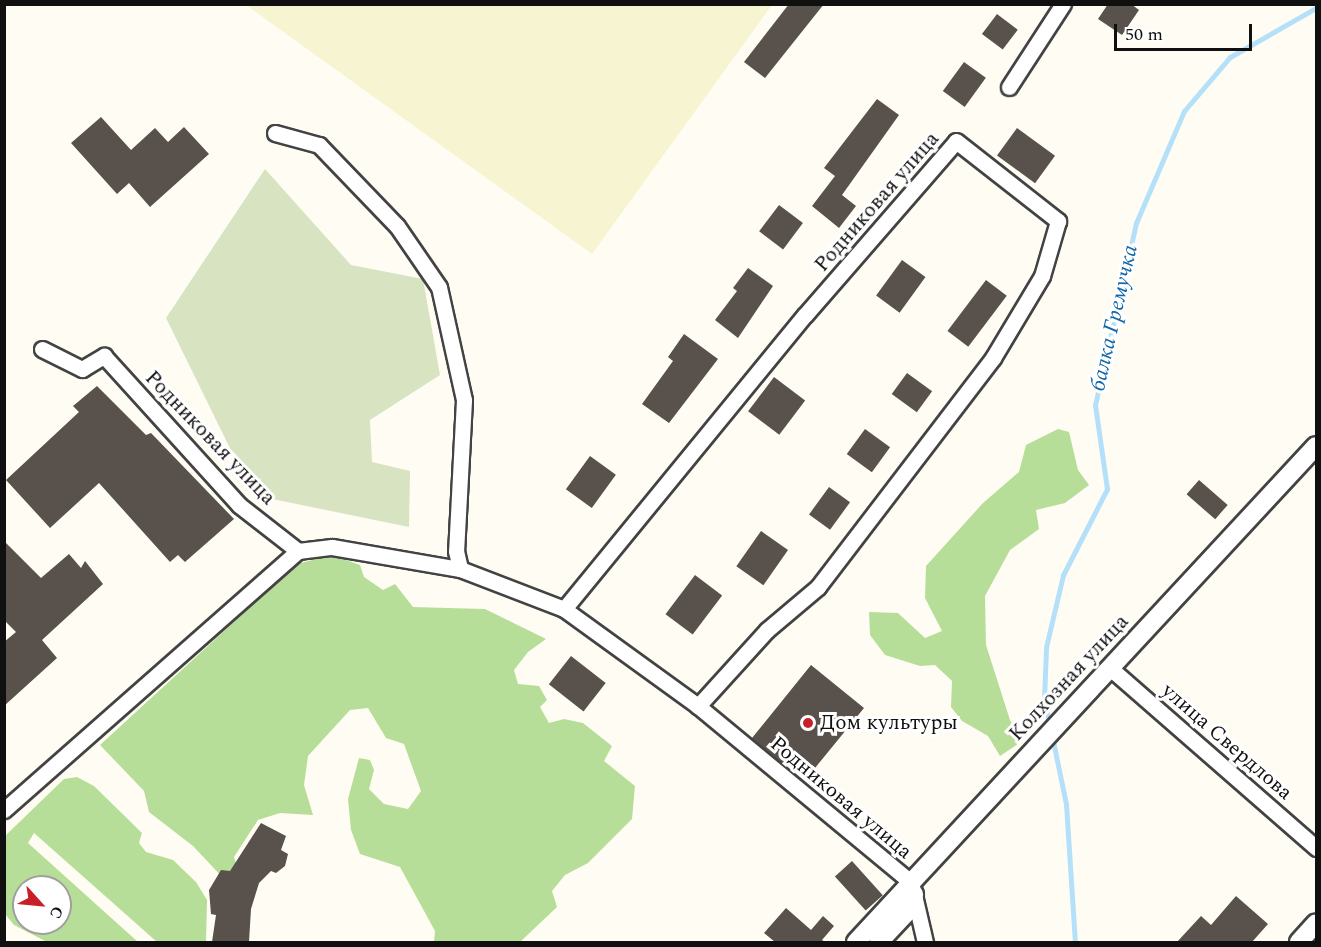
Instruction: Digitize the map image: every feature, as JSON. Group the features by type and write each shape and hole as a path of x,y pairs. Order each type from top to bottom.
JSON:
{"street":[{"path":"1009,87 1063,4"},
{"path":"275,133 319,145 398,226 439,287 464,400 456,551 460,569"},
{"name":"Родниковая улица","path":"564,609 805,315 956,141 1058,221 1042,276 993,358 819,587 767,630 698,706"},
{"name":"Родниковая улица","path":"42,350 82,369 104,356 240,505 298,551 332,547 460,569 564,609 698,706 912,888"},
{"name":"Колхозная улица","path":"856,942 912,888 1060,721 1317,446"},
{"path":"4,810 298,551"},
{"name":"улица Свердлова","path":"1110,668 1317,848"},
{"path":"912,888 926,942"},
{"name":"Колхозная улица","path":"879,942 906,913 912,888"},
{"path":"1299,942 1317,923"}],"shaded area":[{"path":"246,5 772,5 592,254"}],"green space":[{"path":"265,169 351,265 423,279 440,375 370,420 372,462 410,471 409,527 253,495 166,318"},
{"path":"1058,429 1069,432 1078,470 1089,485 1065,503 1036,510 1039,529 1010,550 985,596 986,645 1010,720 1021,742 1000,756 988,736 962,721 951,707 952,681 935,665 920,666 885,655 870,635 869,612 898,613 925,638 942,631 925,598 926,566 983,503 1019,472 1026,445"},
{"path":"332,555 360,565 364,577 383,590 395,584 413,607 485,609 546,639 528,652 514,670 518,684 539,686 547,700 540,707 549,723 564,719 583,723 612,746 604,761 635,786 632,819 588,863 565,875 552,891 557,907 520,942 434,942 435,931 400,867 360,854 351,830 348,799 359,758 370,760 374,770 369,789 384,804 408,809 421,791 404,744 386,738 368,708 350,710 308,756 304,785 313,815 280,813 258,820 234,857 238,870 225,880 193,846 149,812 144,791 100,745 297,564"},
{"path":"77,777 94,786 142,833 139,843 146,852 173,860 196,882 207,900 206,942 157,942 34,833 28,843 64,875 12,875 12,923 5,914 5,836 64,779"},
{"path":"72,883 138,942 47,942 33,935 72,935"}],"building":[{"path":"789,4 824,4 765,78 744,62"},
{"path":"1108,4 1131,4 1139,10 1122,35 1098,19"},
{"path":"997,14 1018,30 1003,50 982,34"},
{"path":"964,62 986,78 965,107 943,91"},
{"path":"877,99 899,115 842,195 856,206 839,228 812,206 835,176 824,168"},
{"path":"101,117 131,150 155,128 168,142 184,127 209,154 150,207 129,183 117,194 71,143"},
{"path":"1017,128 1055,156 1035,183 997,156"},
{"path":"779,205 803,223 783,249 759,231"},
{"path":"902,260 925,277 900,313 876,296"},
{"path":"748,268 773,286 738,338 715,320 737,291 733,288"},
{"path":"986,280 1007,296 968,347 947,331"},
{"path":"684,334 718,359 669,423 642,404 673,361 668,357"},
{"path":"907,373 932,391 917,412 892,394"},
{"path":"774,377 805,400 779,435 748,411"},
{"path":"97,386 146,435 151,433 234,519 185,562 178,555 170,562 99,483 50,528 6,480 79,412 73,406"},
{"path":"865,429 890,447 872,472 847,454"},
{"path":"590,456 616,475 592,508 566,489"},
{"path":"1199,480 1228,505 1215,519 1187,494"},
{"path":"829,487 850,502 830,530 809,515"},
{"path":"761,531 788,550 763,585 736,566"},
{"path":"4,541 41,578 69,554 81,568 85,561 103,584 42,640 57,658 4,706 4,642 16,632 4,620"},
{"path":"695,575 722,595 693,635 666,614"},
{"path":"571,656 606,683 584,711 549,684"},
{"name":"Дом культуры","path":"811,665 864,708 815,768 797,753 786,766 752,738"},
{"path":"261,823 286,836 281,850 288,854 285,866 276,873 271,871 259,883 251,909 249,942 212,942 216,915 211,914 209,890 221,870 230,871"},
{"path":"852,861 883,895 866,911 835,876"},
{"path":"1236,896 1268,924 1252,942 1177,942 1201,916 1211,925"},
{"path":"786,908 811,930 823,916 834,926 822,940 825,942 775,942 764,933"}],"waterway":[{"name":"балка Гремучка","path":"1050,726 1044,700 1046,647 1063,575 1107,489 1095,405 1136,223 1184,111 1230,57 1316,8"},
{"name":"балка Гремучка","path":"1052,736 1066,804 1075,942"}],"place":[{"name":"Дом культуры","path":"808,723"}]}
